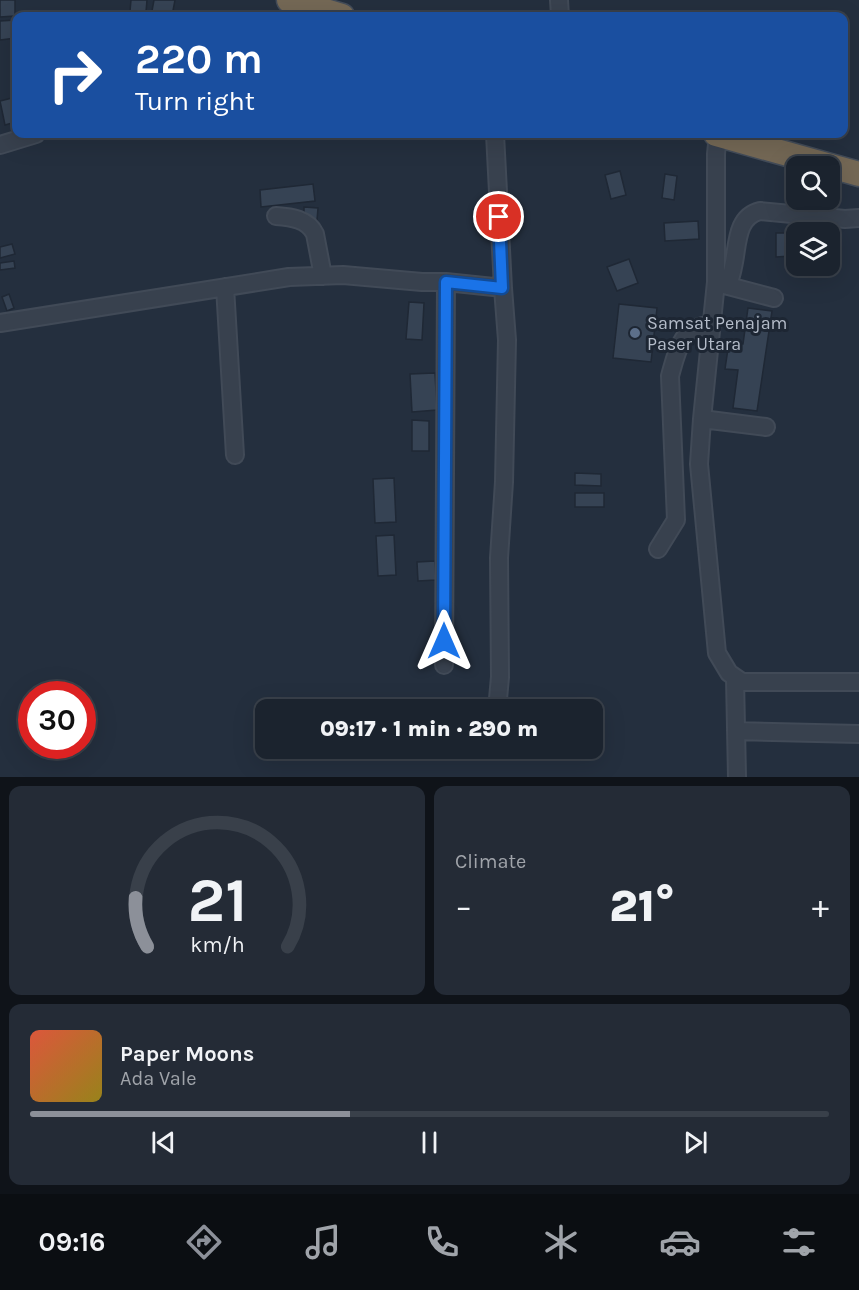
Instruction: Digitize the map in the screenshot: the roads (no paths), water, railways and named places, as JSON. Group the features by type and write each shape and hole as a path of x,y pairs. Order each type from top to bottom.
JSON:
{"highway":[{"path":"290,0 329,12"},
{"path":"732,138 859,174"},
{"path":"789,138 859,159"}],"street":[{"path":"0,145 23,138"},
{"path":"495,138 502,288 507,340 504,482 499,558 500,677 498,699"},
{"path":"717,138 722,284 711,324 699,464 717,653 729,673 742,682 859,682"},
{"path":"722,284 734,266 737,238 745,220 753,213 859,219"},
{"path":"276,216 294,217 312,228 323,276"},
{"path":"0,323 289,277 343,275 502,288"},
{"path":"444,665 446,282"},
{"path":"722,284 774,298"},
{"path":"225,286 235,455"},
{"path":"658,549 676,520 670,376 684,337 693,328 711,324"},
{"path":"702,419 766,427"},
{"path":"735,678 737,777"},
{"path":"736,731 859,734"}],"place":[{"name":"Samsat Penajam Paser Utara","path":"635,333"}]}
